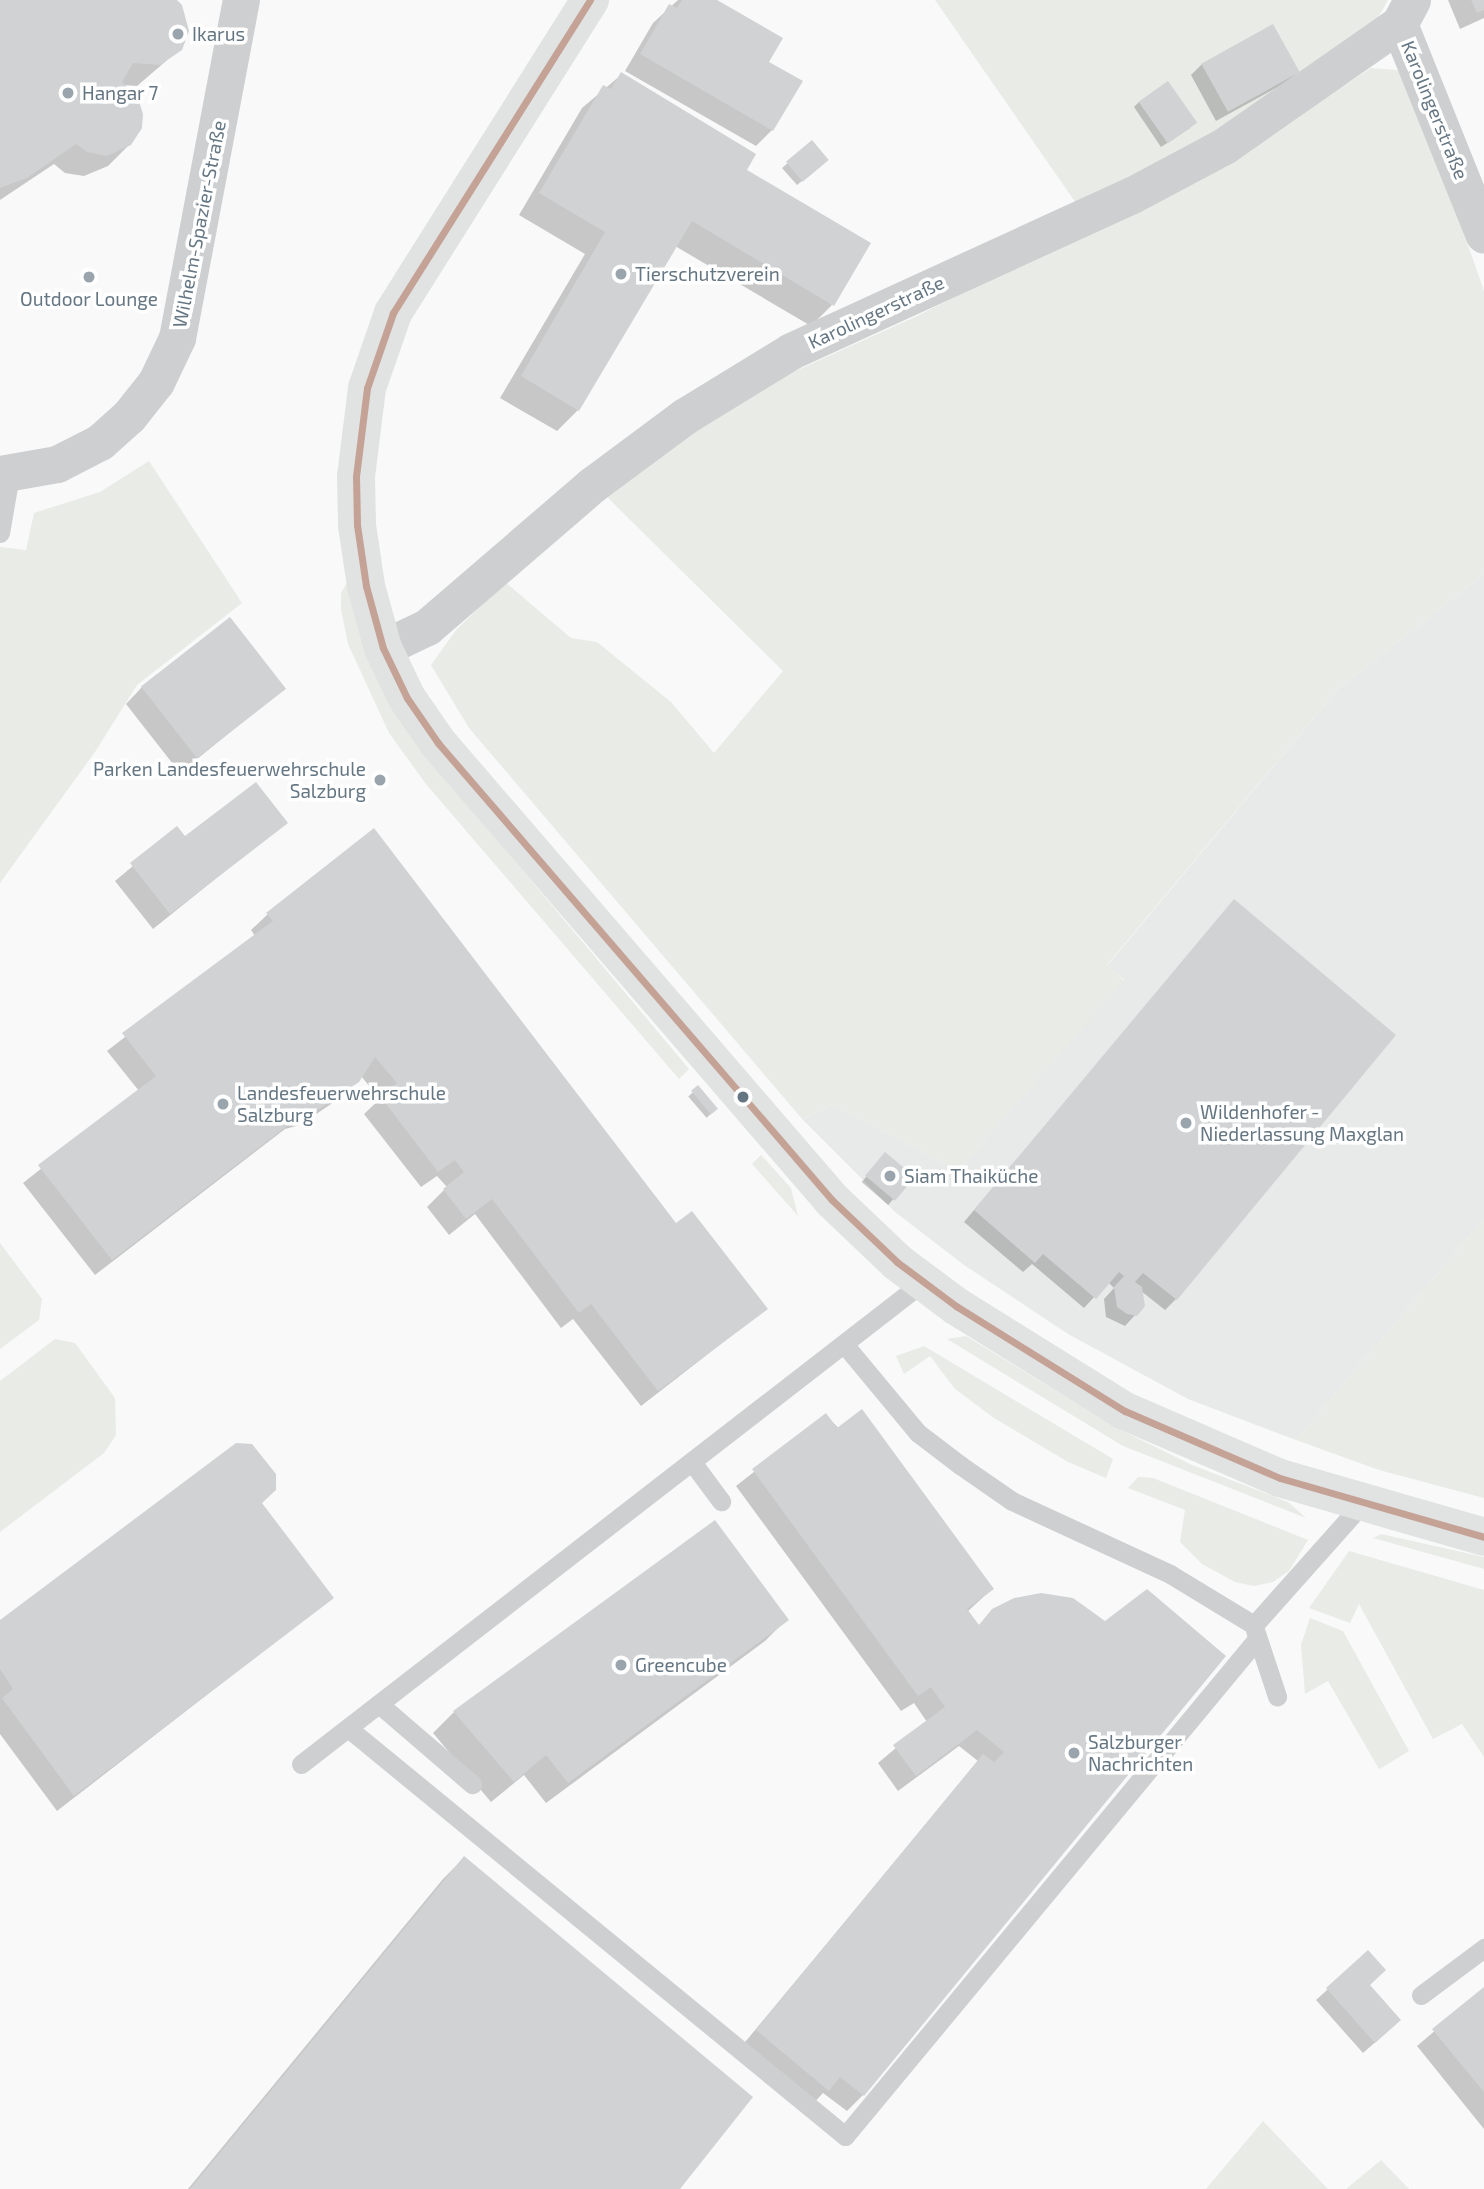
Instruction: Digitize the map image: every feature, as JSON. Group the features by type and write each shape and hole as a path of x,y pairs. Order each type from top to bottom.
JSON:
{"street":[{"name":"Wilhelm-Spazier-Straße","path":"5,475 57,464 100,442 129,416 156,383 177,338 241,0"},
{"path":"590,0 412,281 380,347 367,388 356,476 357,525 366,586 383,648 407,698 438,743 832,1200 923,1282 1125,1411 1197,1445 1361,1505 1484,1537"},
{"name":"Karolingerstraße","path":"383,648 427,627 592,485 685,415 791,351 1121,200 1224,146 1406,12 1484,235"}],"lane":[{"path":"0,533 5,475"},
{"path":"301,1764 923,1282"},
{"path":"844,1344 918,1433 960,1465 1013,1501 1066,1530 1170,1574 1255,1632 1277,1696"},
{"path":"692,1462 721,1501"},
{"path":"348,1728 845,2136 1361,1505"},
{"path":"379,1704 472,1784"},
{"path":"1422,1996 1484,1948"}],"shaded area":[{"path":"935,0 1388,0 1378,18 1226,130 1078,206"},
{"path":"1371,68 1397,70 1413,88 1484,291 1484,574 1338,689 1107,965 1124,981 958,1170 831,1105 803,1120 469,728 431,665 456,630 505,582 571,638 597,642 671,702 714,753 783,671 606,496 670,445 771,382 917,316 1251,147"},
{"path":"149,461 242,603 137,685 95,752 0,883 0,547 26,550 34,513 100,492"},
{"path":"1484,574 1484,1219 1296,1440 1188,1399 1068,1334 964,1265 895,1212 803,1120 831,1105 958,1170 1124,980 1107,966 1338,689"},
{"path":"348,581 421,749 689,1069 679,1079 426,784 389,733 348,644 341,609 341,593"},
{"path":"761,1155 791,1188 798,1216 752,1164"},
{"path":"1484,1219 1484,1498 1379,1470 1296,1440"},
{"path":"0,1243 42,1299 39,1320 0,1349"},
{"path":"966,1336 1119,1429 1192,1465 1288,1502 1306,1518 1123,1446 947,1339"},
{"path":"55,1339 75,1343 115,1398 116,1435 104,1453 0,1532 0,1381"},
{"path":"924,1346 1113,1459 1106,1478 1068,1462 994,1418 955,1389 930,1356 904,1374 896,1356"},
{"path":"1138,1477 1153,1478 1308,1540 1289,1571 1273,1582 1254,1586 1235,1582 1202,1564 1180,1542 1185,1510 1128,1488"},
{"path":"1381,1534 1484,1557 1484,1569 1373,1538"},
{"path":"1349,1551 1484,1590 1484,1757 1462,1724 1433,1739 1359,1604 1350,1623 1309,1608"},
{"path":"1310,1618 1343,1631 1409,1751 1379,1769 1328,1681 1305,1694 1301,1645"},
{"path":"1263,2121 1328,2189 1206,2189"},
{"path":"1381,2160 1409,2189 1346,2189"}],"building":[{"name":"Hangar 7","path":"0,0 177,0 182,5 189,31 182,50 160,65 133,63 122,82 137,95 143,114 142,128 131,145 107,156 87,152 76,144 27,178 0,188"},
{"path":"682,0 717,0 783,38 769,62 803,81 773,131 640,54 669,4 677,8"},
{"path":"1471,0 1484,0 1484,10 1477,13"},
{"path":"1273,24 1300,72 1228,112 1201,64"},
{"name":"Tierschutzverein","path":"621,72 756,154 747,170 871,243 834,306 692,221 579,411 521,376 605,232 539,193 603,85 611,89"},
{"path":"1168,81 1197,123 1168,143 1139,102"},
{"path":"812,140 829,160 803,182 786,162"},
{"path":"230,617 286,689 197,758 141,687"},
{"path":"256,782 288,823 170,914 130,863 177,826 185,836"},
{"name":"Landesfeuerwehrschule Salzburg","path":"374,828 676,1223 692,1211 768,1309 658,1391 591,1304 579,1313 492,1199 466,1219 443,1189 464,1172 455,1160 438,1172 380,1096 397,1083 375,1057 359,1082 319,1109 304,1113 112,1260 38,1165 156,1076 122,1033 273,921 266,913"},
{"name":"Wildenhofer - Niederlassung Maxglan","path":"1234,899 1396,1035 1177,1300 1143,1273 1135,1282 1142,1287 1145,1306 1137,1316 1127,1314 1117,1307 1114,1287 1124,1276 1119,1272 1096,1299 1043,1254 1035,1263 974,1210"},
{"path":"698,1085 718,1109 711,1115 691,1091"},
{"name":"Siam Thaiküche","path":"885,1152 915,1177 895,1201 865,1176"},
{"name":"Salzburger Nachrichten","path":"862,1409 994,1589 967,1609 979,1625 992,1609 1014,1598 1041,1593 1073,1598 1105,1621 1147,1589 1226,1656 864,2096 840,2077 829,2091 756,2030 983,1754 994,1762 1004,1752 977,1730 916,1776 893,1745 945,1707 931,1687 918,1696 752,1469 826,1413 837,1428"},
{"path":"236,1443 252,1444 276,1474 276,1490 262,1503 334,1598 74,1796 2,1698 13,1689 0,1669 0,1620"},
{"name":"Greencube","path":"715,1520 789,1620 568,1783 546,1755 514,1782 453,1711"},
{"path":"464,1856 753,2097 680,2189 190,2189"},
{"path":"1368,1950 1386,1970 1370,1985 1401,2020 1375,2043 1326,1988"},
{"path":"1484,1987 1484,2092 1432,2029"}],"transit line":[{"path":"590,0 393,313 367,388 356,476 357,525 366,586 383,648 407,698 438,743 832,1200 897,1262 956,1306 1125,1411 1280,1478 1484,1537"}],"place":[{"name":"Ikarus","path":"178,34"},
{"name":"Hangar 7","path":"68,93"},
{"name":"Tierschutzverein","path":"621,274"},
{"name":"Outdoor Lounge","path":"89,277"},
{"name":"Parken Landesfeuerwehrschule Salzburg","path":"380,780"},
{"name":"Landesfeuerwehrschule Salzburg","path":"223,1104"},
{"name":"Wildenhofer - Niederlassung Maxglan","path":"1186,1123"},
{"name":"Siam Thaiküche","path":"890,1176"},
{"name":"Greencube","path":"621,1665"},
{"name":"Salzburger Nachrichten","path":"1074,1753"}]}
